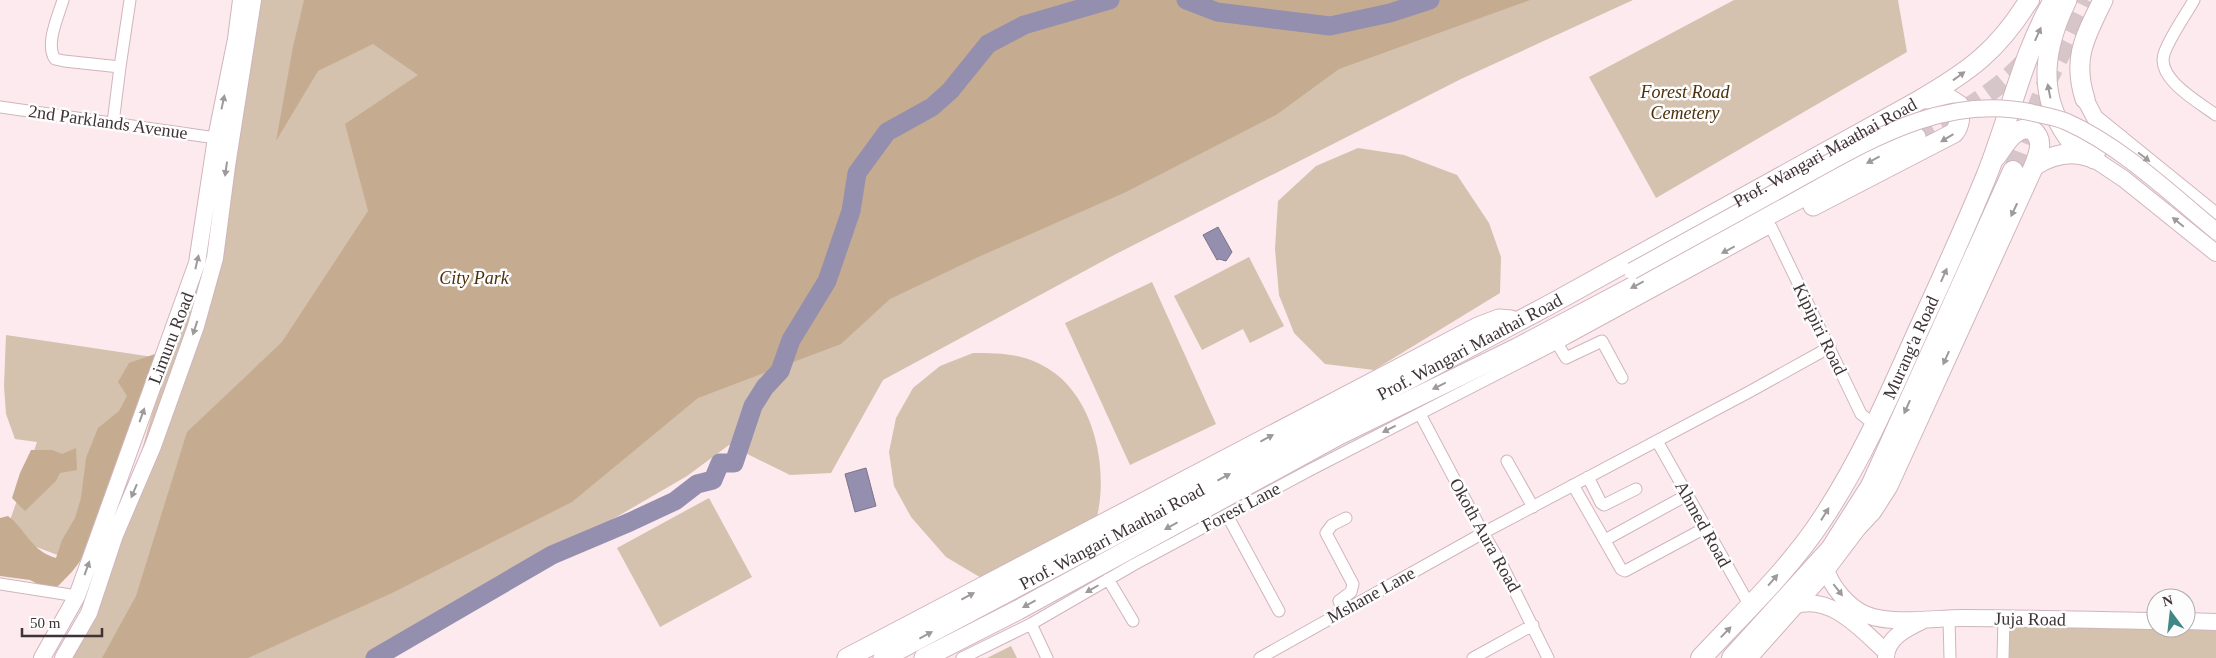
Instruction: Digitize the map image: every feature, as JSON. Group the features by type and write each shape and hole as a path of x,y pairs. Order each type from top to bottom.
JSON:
{"highway":[{"name":"Murang'a Road","path":"1701,658 1797,554 1822,518 1855,464 1875,425 1992,162 2022,70 2054,0"},
{"name":"Murang'a Road","path":"1732,658 1839,544 1871,486 2013,171"}],"main road":[{"name":"Limuru Road","path":"42,658 77,596 198,263 216,138 236,38 241,0"},
{"name":"Limuru Road","path":"63,658 89,613 115,535 153,446 196,326 215,258 252,0"},
{"name":"Prof. Wangari Maathai Road","path":"883,658 1549,306 1953,81 1997,45 2014,24 2028,0"},
{"path":"2067,0 2050,43 2046,71 2049,94 2057,118 2067,137 2094,159 2124,178 2216,253"},
{"path":"2104,0 2082,50 2079,64 2080,83 2085,99 2096,118 2119,139 2216,216"},
{"path":"1771,227 1954,134 1959,127 1960,116 1959,105 1952,98 1945,96 1918,101"},
{"name":"Prof. Wangari Maathai Road","path":"1632,271 1904,125 1945,113 1992,107 2019,109 2065,122 2099,138 2216,231"},
{"path":"1839,544 1872,511 1888,486 2034,166 2041,144 2036,133 2026,128 2014,134 1992,162"},
{"name":"Prof. Wangari Maathai Road","path":"924,658 1018,610 1339,435 1517,348 1916,137"},
{"path":"2094,159 2096,150 2103,140 2119,139"},
{"path":"2034,166 2050,156 2059,154 2082,155 2094,159"},
{"path":"1549,306 1632,271"},
{"path":"1483,364 1632,271"},
{"path":"847,658 1478,327 1499,320 1522,320"},
{"name":"Murang'a Road","path":"1747,658 1826,568 1839,544"},
{"name":"Juja Road","path":"1826,568 1832,582 1855,609 1873,616 1905,620 2004,618 2146,621"},
{"path":"1794,606 1810,602 1834,610 1856,624 1881,653"},
{"path":"1881,653 1900,633 1928,619"},
{"path":"1881,653 1890,630 1905,620"},
{"path":"2196,622 2216,622"}],"street":[{"path":"63,0 50,46 55,59 120,68"},
{"path":"113,123 130,0"},
{"path":"2194,0 2163,55 2163,67 2169,78 2178,87 2216,116"},
{"name":"2nd Parklands Avenue","path":"0,107 216,138"},
{"name":"Prof. Wangari Maathai Road","path":"1523,360 1771,227"},
{"name":"Kipipiri Road","path":"1771,227 1830,347 1860,414 1875,425"},
{"path":"1593,324 1622,378"},
{"path":"1557,343 1566,358 1602,341"},
{"name":"Mshane Lane","path":"1260,658 1483,533 1830,347"},
{"name":"Forest Lane","path":"962,658 1031,624 1108,579 1227,515 1523,360"},
{"name":"Okoth Aura Road","path":"1420,414 1501,563 1548,658"},
{"name":"Ahmed Road","path":"1657,441 1750,606"},
{"path":"1507,461 1533,507"},
{"path":"1588,477 1601,504 1604,505 1636,489"},
{"path":"1573,485 1621,569 1625,571 1705,528"},
{"path":"1604,540 1687,495"},
{"path":"1227,515 1279,611"},
{"path":"1342,611 1338,601 1351,592 1353,584 1326,533 1332,525 1346,518"},
{"path":"1108,579 1133,622"},
{"path":"0,584 77,596"},
{"path":"1949,618 1950,658"},
{"path":"2003,658 2004,618"},
{"path":"1031,624 1047,658"},
{"path":"1473,658 1533,626"}],"green space":[{"name":"City Park","path":"240,0 1633,0 1461,79 1114,255 883,380 831,473 790,475 729,445 687,476 374,658 65,658 117,537 187,292"},
{"name":"City Park","path":"304,0 1530,0 1339,69 1276,115 1126,192 976,258 890,299 841,344 698,398 572,502 392,593 248,658 102,658 136,596 187,432 282,342 368,211 345,124 418,75 373,44 318,71 276,141 293,47"},
{"name":"Forest Road Cemetery","path":"1734,0 1898,0 1907,52 1656,198 1589,77"},
{"path":"1358,148 1404,155 1457,175 1489,223 1501,257 1500,293 1374,370 1325,364 1294,333 1279,295 1275,249 1278,201 1316,166"},
{"path":"1249,257 1284,326 1250,343 1243,329 1202,350 1174,296"},
{"path":"1152,282 1216,424 1130,465 1065,323"},
{"path":"6,335 153,357 76,562 5,535 37,442 15,439 6,414 4,386"},
{"path":"973,353 999,354 1032,360 1058,376 1074,392 1094,432 1101,478 1100,500 1096,521 983,579 946,557 911,517 894,486 889,452 896,418 913,388 940,366"},
{"path":"155,354 142,395 82,558 57,587 42,586 30,580 0,576 0,518 8,516 35,546 56,558 62,540 75,518 81,498 86,458 98,428 119,411 127,396 118,382 129,363"},
{"path":"76,448 77,470 60,473 56,481 25,511 12,498 20,473 31,450 52,450 62,454"},
{"path":"709,498 752,577 660,627 617,548"},
{"path":"2004,618 2146,627 2146,638 2196,638 2196,626 2216,622 2216,658 2003,658"},
{"path":"1011,646 1017,658 987,658"}],"shaded area":[{"path":"1218,227 1232,252 1226,261 1217,260 1203,235"},
{"path":"866,468 876,506 855,512 845,474"}],"waterway":[{"path":"375,658 552,555 675,501 697,484 713,480 720,463 734,463 753,406 765,387 780,371 791,340 827,281 851,211 857,173 887,132 932,107 950,91 988,44 1024,25 1110,0"},
{"path":"1186,0 1217,12 1330,26 1390,13 1430,0"}],"tunnel":[{"path":"2013,171 2049,77 2087,0"},
{"path":"1916,137 1988,94 2026,60"}]}
